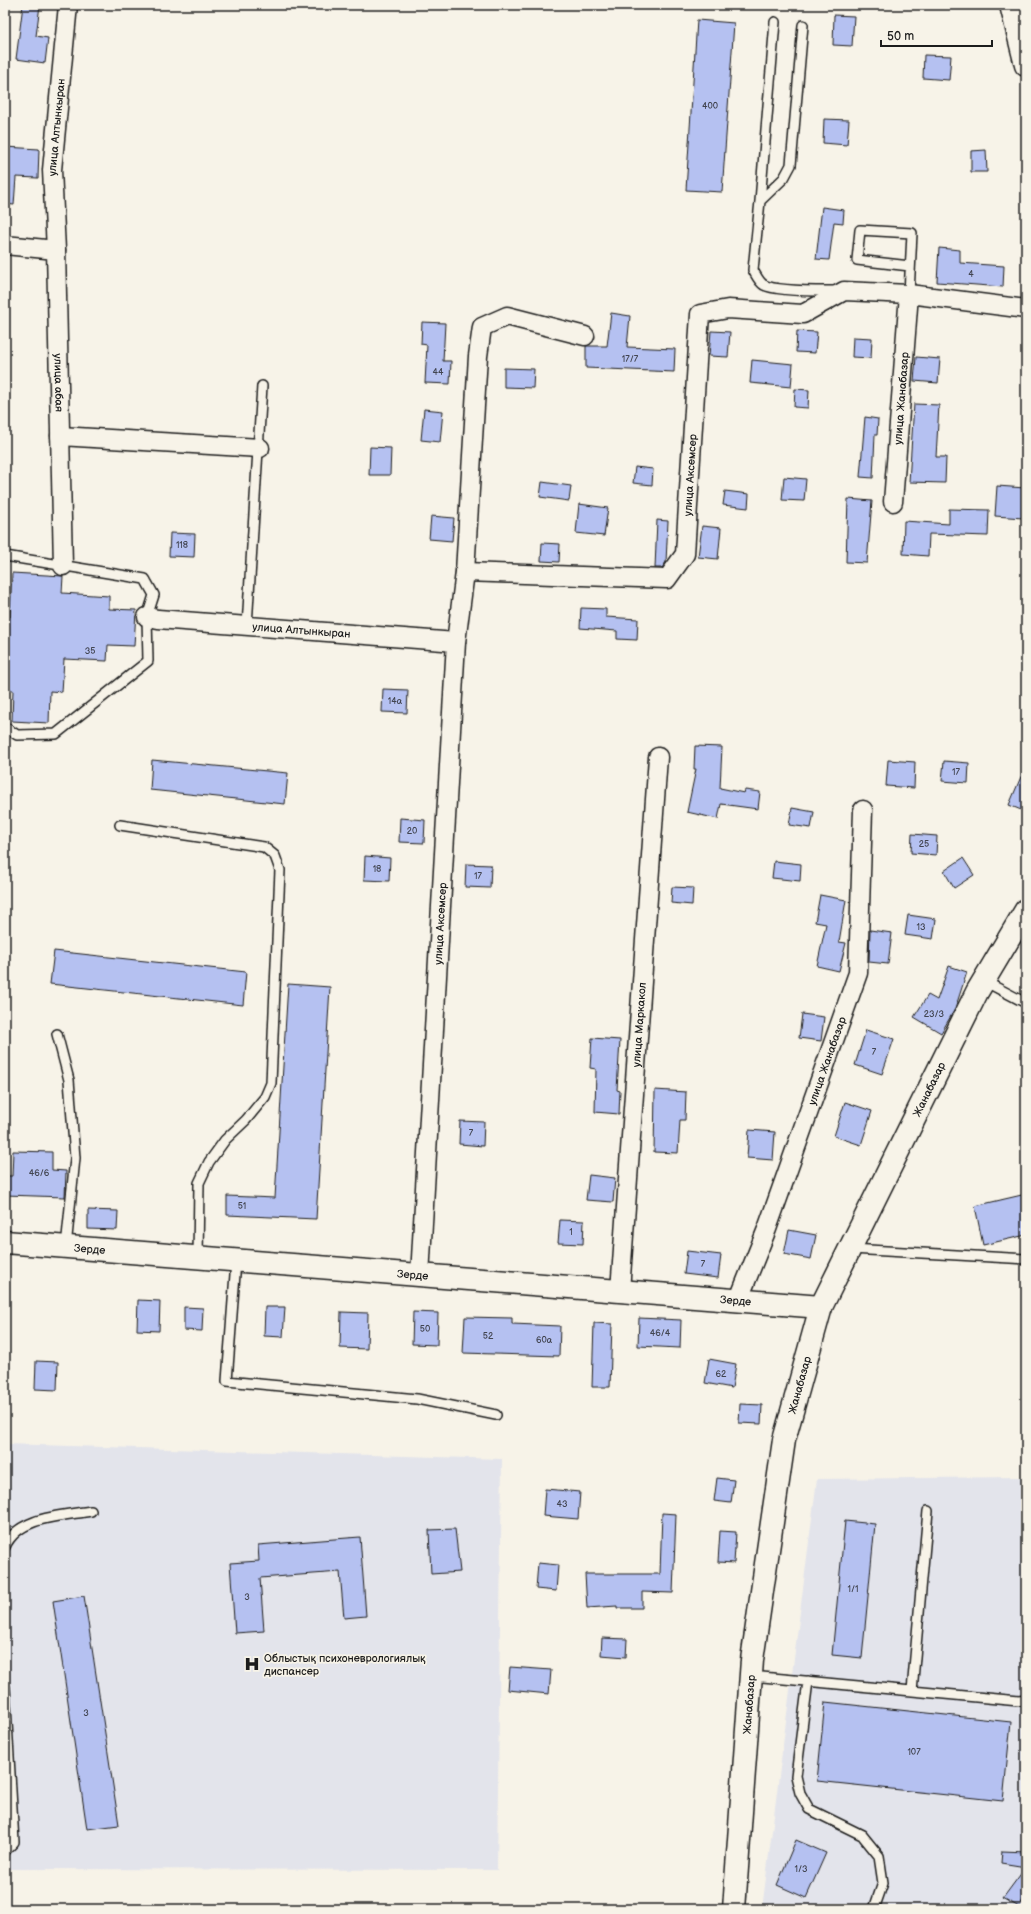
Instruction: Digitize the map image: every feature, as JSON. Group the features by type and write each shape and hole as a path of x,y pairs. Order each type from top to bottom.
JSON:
{"street":[{"name":"улица Алтынкыран","path":"56,250 52,170 68,5"},
{"path":"1011,5 1026,65"},
{"path":"5,245 56,250"},
{"name":"улица абая","path":"56,250 64,566"},
{"path":"844,291 909,294 1026,308"},
{"name":"улица Аксемсер","path":"465,572 667,578 685,554 700,314 728,310 803,314 844,291"},
{"name":"улица Жанабазар","path":"893,502 909,294"},
{"name":"улица Аксемсер","path":"420,1276 456,642 465,572 478,356 482,327 507,316 585,336"},
{"path":"60,436 260,448"},
{"name":"улица Алтынкыран","path":"147,617 456,642"},
{"name":"улица Маркакол","path":"620,1291 658,757"},
{"name":"улица Жанабазар","path":"738,1301 768,1229 858,973 863,810"},
{"name":"Жанабазар","path":"734,1909 751,1676 784,1440 821,1307 984,981 1026,910"},
{"name":"Зерде","path":"5,1242 821,1307"}],"lane":[{"path":"775,22 753,270 758,279 765,285 788,289 844,291"},
{"path":"760,201 784,178 791,165 803,25"},
{"path":"909,294 912,233 860,230 857,260 910,266"},
{"path":"247,626 260,448 262,386"},
{"path":"5,556 145,579 154,595 147,617 148,661 56,734 17,735 5,727"},
{"path":"120,825 264,847 275,856 280,870 271,1083 265,1097 246,1120 225,1140 209,1162 199,1183 198,1258"},
{"path":"984,981 1026,1003"},
{"path":"57,1034 69,1080 75,1158 66,1247"},
{"path":"849,1249 1026,1259"},
{"path":"236,1261 227,1381 417,1399 496,1415"},
{"path":"5,1547 19,1530 36,1521 90,1511"},
{"path":"912,1691 928,1511"},
{"path":"751,1676 1019,1701 1026,1700"},
{"path":"808,1681 796,1776 800,1793 809,1809 862,1835 880,1856 883,1883 874,1909"},
{"path":"5,1688 14,1842 5,1851"}],"shaded area":[{"name":"Облыстық психоневрологиялық диспансер","path":"5,1444 502,1459 497,1870 5,1869"},
{"path":"1026,1477 1026,1909 762,1909 817,1479"}],"building":[{"path":"23,5 40,5 36,36 48,38 45,63 16,59"},
{"path":"834,15 854,16 852,46 833,45"},
{"path":"697,20 734,23 722,192 686,190"},
{"path":"924,55 951,56 949,80 923,78"},
{"path":"824,119 849,120 847,145 823,143"},
{"path":"5,147 39,149 38,178 16,177 14,205 5,204"},
{"path":"986,150 987,172 971,172 971,151"},
{"path":"822,207 844,210 843,223 834,222 829,260 816,259"},
{"path":"939,248 960,250 960,263 1004,266 1003,287 937,282"},
{"path":"611,313 630,316 627,347 675,349 674,372 586,368 586,346 607,346"},
{"path":"422,322 445,323 443,361 451,361 450,384 425,383 427,345 421,344"},
{"path":"711,331 730,332 728,357 709,356"},
{"path":"797,331 817,332 815,353 796,352"},
{"path":"853,337 872,338 871,358 852,357"},
{"path":"916,357 940,359 938,383 914,381"},
{"path":"752,360 793,364 791,387 750,383"},
{"path":"504,368 534,369 533,388 504,387"},
{"path":"795,389 809,390 808,408 794,407"},
{"path":"914,404 939,405 936,457 946,457 945,483 909,482"},
{"path":"424,409 443,411 440,442 421,440"},
{"path":"865,417 878,419 877,435 875,435 873,478 860,477"},
{"path":"370,447 391,448 390,475 369,475"},
{"path":"635,467 653,469 652,485 633,483"},
{"path":"784,477 806,479 804,501 782,500"},
{"path":"542,482 571,486 569,501 540,497"},
{"path":"997,486 1025,488 1023,518 995,516"},
{"path":"725,491 749,494 748,508 723,505"},
{"path":"848,499 872,501 867,563 846,562"},
{"path":"579,504 608,508 604,536 576,533"},
{"path":"949,509 989,510 988,536 929,534 928,556 903,554 904,521 949,524"},
{"path":"431,516 454,518 452,541 429,539"},
{"path":"657,520 668,521 666,562 662,568 655,568"},
{"path":"702,526 721,528 718,559 698,557"},
{"path":"170,533 195,534 194,557 169,556"},
{"path":"542,543 560,544 559,562 541,561"},
{"path":"12,573 63,576 62,593 109,596 109,609 136,610 134,646 108,645 107,661 64,659 62,692 50,691 49,723 12,721 13,690 5,690 7,616 10,617"},
{"path":"581,608 606,609 606,617 638,619 637,640 617,639 617,631 580,628"},
{"path":"383,689 408,690 407,713 382,712"},
{"path":"695,746 722,747 720,788 744,793 745,790 760,792 758,809 721,804 718,819 687,812 696,769 694,769"},
{"path":"152,760 288,773 285,804 150,790"},
{"path":"888,760 915,762 914,788 886,786"},
{"path":"944,761 969,763 968,783 942,781"},
{"path":"1026,765 1026,812 1009,805"},
{"path":"792,808 814,812 811,828 789,825"},
{"path":"400,818 425,820 424,843 399,842"},
{"path":"912,834 937,836 936,855 911,853"},
{"path":"365,856 390,858 389,881 364,880"},
{"path":"963,858 974,875 954,888 944,871"},
{"path":"774,861 801,864 800,881 772,878"},
{"path":"466,864 491,865 490,888 465,887"},
{"path":"672,887 693,888 692,905 671,903"},
{"path":"820,895 846,900 839,942 846,943 839,971 817,966 826,924 815,922"},
{"path":"908,915 936,919 933,939 905,935"},
{"path":"870,930 892,933 888,964 869,962"},
{"path":"54,951 246,972 243,1005 50,984"},
{"path":"949,966 967,972 955,1009 941,1033 914,1017 928,995 937,1000"},
{"path":"288,984 330,987 316,1219 227,1215 227,1196 275,1198"},
{"path":"802,1014 824,1017 821,1041 799,1038"},
{"path":"866,1030 894,1039 882,1074 855,1065"},
{"path":"592,1038 620,1040 617,1090 620,1091 619,1114 595,1112 596,1069 590,1068"},
{"path":"655,1090 686,1092 685,1120 680,1120 678,1153 654,1152"},
{"path":"845,1102 872,1111 861,1145 834,1136"},
{"path":"460,1121 484,1122 483,1146 459,1144"},
{"path":"749,1130 775,1132 773,1160 747,1158"},
{"path":"13,1151 52,1152 52,1170 66,1171 65,1197 5,1195 5,1176 12,1176"},
{"path":"589,1175 615,1178 613,1202 586,1200"},
{"path":"1026,1194 1026,1235 983,1245 975,1206"},
{"path":"88,1210 118,1211 117,1230 88,1229"},
{"path":"560,1220 584,1221 583,1244 558,1243"},
{"path":"789,1230 816,1235 811,1259 784,1254"},
{"path":"687,1251 721,1255 718,1278 684,1274"},
{"path":"138,1300 160,1301 159,1331 137,1330"},
{"path":"184,1307 203,1308 202,1331 184,1330"},
{"path":"265,1307 285,1307 283,1337 264,1336"},
{"path":"341,1312 368,1313 367,1349 340,1348"},
{"path":"413,1312 438,1313 437,1345 412,1344"},
{"path":"465,1317 512,1318 512,1324 560,1326 559,1356 463,1353"},
{"path":"639,1318 681,1320 680,1348 638,1346"},
{"path":"594,1323 612,1324 610,1387 592,1387"},
{"path":"709,1359 736,1364 732,1388 705,1383"},
{"path":"36,1361 58,1362 57,1390 35,1389"},
{"path":"740,1404 762,1405 761,1424 739,1423"},
{"path":"717,1478 734,1480 731,1503 714,1501"},
{"path":"545,1489 580,1492 578,1519 543,1516"},
{"path":"662,1513 676,1514 673,1593 642,1592 642,1608 617,1608 617,1606 587,1608 585,1574 660,1574"},
{"path":"845,1521 875,1524 862,1658 832,1655"},
{"path":"455,1529 460,1572 431,1574 429,1530"},
{"path":"720,1531 736,1532 734,1563 718,1562"},
{"path":"360,1537 366,1616 344,1618 340,1572 260,1578 264,1631 235,1633 230,1563 259,1561 258,1545"},
{"path":"538,1563 558,1565 556,1591 536,1589"},
{"path":"84,1596 119,1825 87,1829 53,1601"},
{"path":"602,1638 627,1639 626,1657 601,1655"},
{"path":"510,1667 551,1670 549,1694 508,1690"},
{"path":"825,1702 1011,1722 1003,1801 817,1781"},
{"path":"796,1840 826,1853 806,1898 777,1885"},
{"path":"1002,1851 1026,1852 1026,1867 1001,1863"},
{"path":"1026,1867 1026,1895 1019,1907 1003,1898"}],"place":[{"name":"Облыстық психоневрологиялық диспансер","path":"252,1664"}]}
